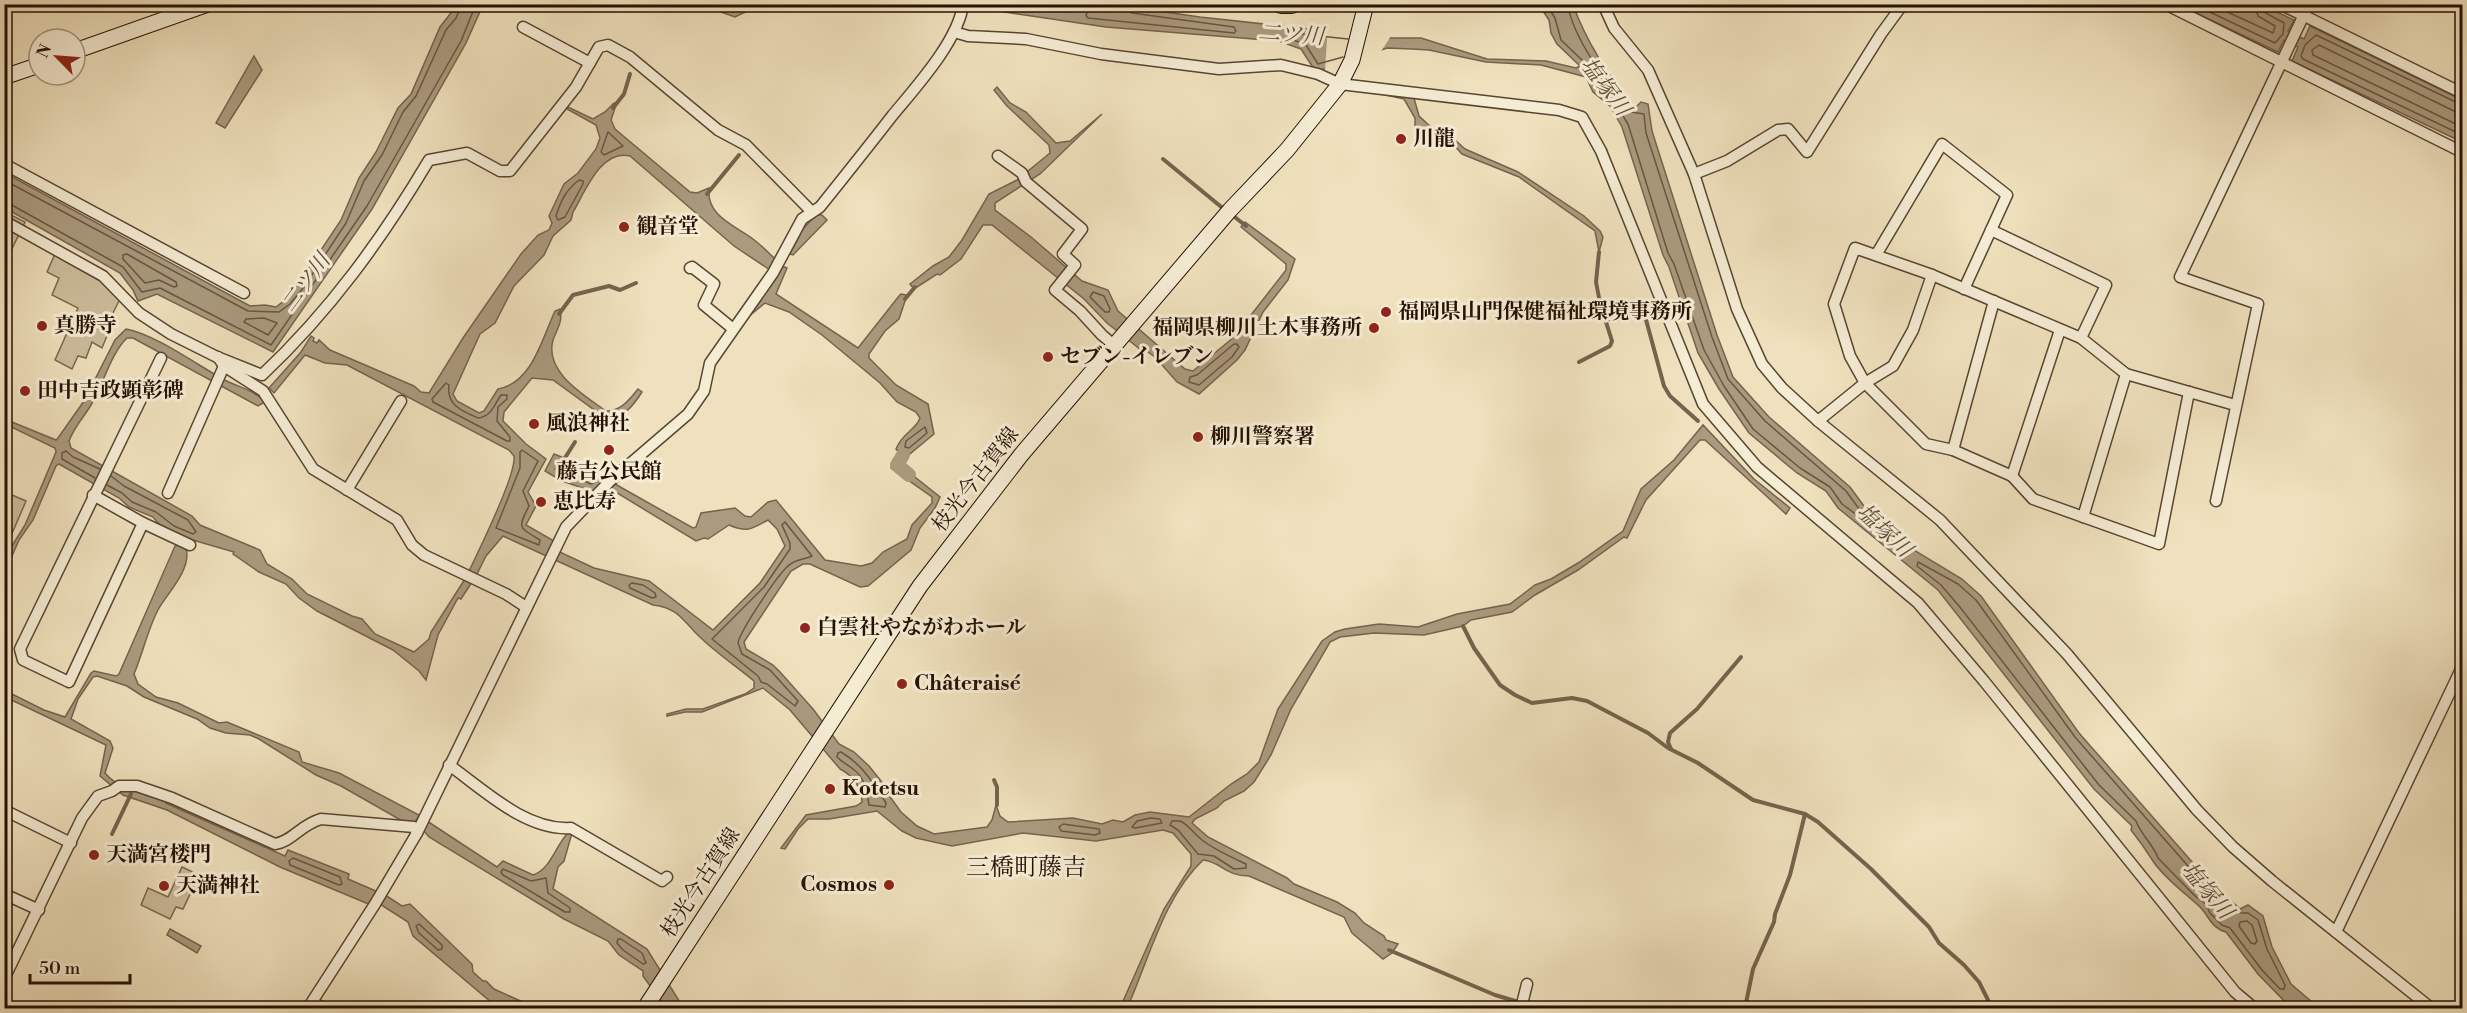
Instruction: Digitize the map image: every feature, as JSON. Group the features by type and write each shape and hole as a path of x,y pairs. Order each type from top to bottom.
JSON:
{"highway":[{"path":"1281,4 1292,4"}],"main road":[{"path":"87,47 208,4"},
{"name":"枝光今古賀線","path":"645,1008 920,586 1021,455 1226,214 1287,150 1343,78 1352,60 1366,4"},
{"path":"4,77 27,69"}],"street":[{"path":"323,1008 310,1005 382,893 419,826 497,671 526,607 574,517 607,484 688,414 704,391 706,373 710,363 732,328 773,273 802,219 820,207 908,97 954,32 962,16 963,4"},
{"path":"1603,4 1614,28 1648,70 1694,174 1737,309 1762,364 1782,388 1818,422 1940,520 2067,654 2197,810 2226,839 2272,881 2431,1008"},
{"path":"1694,174 1727,161 1778,130 1788,129 1807,152 1903,4"},
{"path":"2165,4 2463,152"},
{"path":"2280,4 2463,93"},
{"path":"2216,501 2258,304 2180,277 2309,4"},
{"path":"523,27 590,63"},
{"path":"954,32 968,36 1026,39 1101,54 1219,69 1281,65 1318,74 1559,110 1582,117 1601,151 1703,404 1758,467 1918,603 1984,681 2235,992 2253,1008"},
{"path":"221,366 262,375 331,304 395,216 429,160 467,153 500,171 510,171 576,87 599,47 608,45 622,52 718,129 746,145 812,212"},
{"path":"1876,255 1942,144 2007,195 1964,289"},
{"path":"998,156 1082,229 1063,254 1075,265 1055,290 1080,311 1102,335 1119,342"},
{"path":"4,164 244,293"},
{"path":"4,221 104,276 139,313 266,396 314,469 397,520 412,545 424,555 506,594 526,607"},
{"path":"1991,230 2106,285 2081,339"},
{"path":"2189,392 2159,544 2033,499 2012,476 1953,450 1926,444 1865,383 1850,356 1834,304 1855,248 1932,275 2081,339 2126,374 2235,405"},
{"path":"690,268 692,267 714,284 704,305 732,328"},
{"path":"1818,422 1865,383 1893,366 1913,330 1932,275"},
{"path":"1953,450 1994,301"},
{"path":"2012,476 2060,330"},
{"path":"143,523 69,682 23,660 20,649 161,358"},
{"path":"168,493 221,366"},
{"path":"2083,517 2126,374"},
{"path":"347,489 401,401"},
{"path":"95,491 143,523 190,545"},
{"path":"2336,932 2463,667"},
{"path":"449,765 521,817 554,830 571,828 662,881 667,877"},
{"path":"4,979 82,818 98,796 116,788 137,786 172,798 274,844 286,842 308,822 321,819 419,826"},
{"path":"4,810 71,843"},
{"path":"4,894 39,909"},
{"path":"1521,1008 1527,984"}],"shaded area":[{"path":"5,212 25,222 5,263"},
{"path":"55,254 100,279 120,299 110,319 113,321 102,348 92,342 86,358 78,356 72,369 55,360 78,308 52,295 59,278 47,272"},
{"path":"5,492 26,501 7,545 4,544"},
{"path":"182,867 199,875 183,909 176,907 170,919 141,905 148,888 168,897"}],"water":[{"name":"塩塚川","path":"1026,4 1036,9 1073,12 1086,5 1116,5 1200,17 1392,38 1421,38 1487,59 1546,61 1576,68 1580,66 1557,44 1551,33 1549,20 1539,5 1573,5 1592,46 1625,96 1635,108 1641,102 1648,104 1652,131 1717,335 1733,377 1769,417 1850,487 1875,521 1912,549 1962,579 1981,596 2079,733 2207,879 2240,909 2248,905 2263,916 2272,947 2291,984 2319,1008 2291,1008 2258,974 2226,932 2214,925 2200,907 2157,867 2131,830 2132,826 2094,789 1938,590 1838,508 1826,491 1797,473 1749,433 1698,353 1663,255 1622,127 1610,106 1593,92 1586,77 1541,65 1486,62 1429,50 1387,48 1321,70 1314,69 1301,49 1279,41 1106,27 978,8 978,5"},
{"name":"二ツ川","path":"457,5 483,5 466,43 372,209 273,352 157,294 138,301 120,273 5,208 5,173 250,306 276,307 299,283 341,220 359,178 376,152 398,108 411,94 440,27"},
{"path":"674,5 760,5 735,17 718,11 697,11"},
{"path":"2179,5 2262,5 2294,20 2288,31 2304,39 2310,26 2462,100 2462,142 2292,61 2298,47 2284,40 2278,52"},
{"path":"254,56 262,70 225,128 216,123"},
{"path":"997,87 1010,103 1026,112 1056,143 1070,141 1102,114 1040,174 995,203 995,210 1031,237 1082,281 1108,290 1118,311 1185,369 1193,371 1234,337 1286,270 1286,264 1241,227 1245,222 1295,259 1288,280 1263,312 1245,350 1199,394 1177,382 1156,358 1144,349 1141,350 1107,323 1084,299 992,225 983,225 961,259 940,275 937,274 914,289 910,284 949,257 962,240 989,194 1017,180 1050,153 1049,145 1007,106 994,90"},
{"path":"1358,89 1408,90 1414,98 1419,116 1432,128 1454,139 1465,149 1518,172 1584,216 1600,231 1603,237 1599,252 1595,231 1519,177 1462,154 1453,144 1415,126 1415,118 1404,99"},
{"path":"614,103 616,105 611,120 615,129 690,192 697,193 709,188 709,198 717,213 756,241 775,259 770,270 734,246 630,156 611,159 595,174 573,212 571,220 553,236 544,255 514,286 495,323 480,334 453,394 457,401 479,413 484,411 498,389 510,385 528,369 555,311 560,309 560,322 553,340 552,352 554,362 568,382 606,411 620,407 638,389 642,392 627,411 617,416 604,417 553,380 532,378 504,412 503,421 526,444 546,459 528,492 536,506 526,525 554,541 551,548 594,568 649,581 713,630 760,583 785,546 777,529 768,520 749,529 729,525 708,539 696,541 609,488 615,484 693,528 696,527 701,513 735,508 745,516 751,517 768,502 776,500 825,560 861,566 872,563 883,552 907,539 912,525 932,503 932,497 891,468 896,462 940,497 920,528 911,550 868,586 860,587 810,564 803,564 791,571 744,642 746,649 773,665 780,672 813,709 839,744 854,752 869,766 901,812 917,826 934,834 987,827 992,820 996,805 1000,816 1008,822 1073,818 1102,824 1113,820 1123,822 1135,815 1150,812 1189,817 1247,774 1259,762 1278,709 1322,641 1335,632 1345,629 1379,624 1418,627 1457,614 1510,604 1535,585 1551,579 1578,563 1623,531 1641,489 1674,460 1703,425 1754,479 1790,508 1786,514 1705,440 1700,440 1646,500 1627,538 1624,537 1578,570 1535,595 1512,612 1471,620 1463,626 1424,635 1374,633 1340,637 1330,642 1291,709 1271,755 1254,782 1244,791 1224,801 1217,808 1195,819 1192,823 1208,837 1287,878 1294,884 1337,902 1355,913 1386,940 1398,944 1392,953 1383,959 1352,933 1344,917 1249,876 1234,874 1215,863 1203,860 1177,892 1158,930 1127,1008 1120,1008 1164,909 1191,866 1191,854 1173,833 1163,830 1096,841 1023,833 952,846 916,838 902,831 877,811 829,819 808,819 798,829 785,849 781,848 806,815 856,806 862,802 856,782 840,769 790,710 763,688 702,712 685,712 667,716 667,714 686,709 703,709 745,694 754,688 754,681 708,645 670,609 653,605 503,536 486,556 477,574 469,571 510,479 514,456 509,450 347,365 325,363 305,355 274,393 269,388 301,352 311,336 314,338 313,341 317,343 319,340 330,350 414,386 421,392 429,393 463,338 521,254 538,235 549,230 552,223 549,216 564,184 578,173 596,149 600,138 596,125 567,109 568,107 593,119"},
{"path":"816,215 822,215 827,220 793,255 787,253 800,232"},
{"path":"782,266 787,268 776,294 858,348 899,296 907,295 899,319 885,331 869,354 869,358 896,385 928,404 934,434 905,458 896,449 918,422 920,418 916,412 897,402 880,383 822,335 789,312 765,303 746,317"},
{"path":"126,329 162,343 221,378 254,393 265,402 258,406 133,338 127,338 116,352 95,397 71,436 69,441 71,448 192,516 200,525 260,550 267,564 292,579 307,594 362,619 375,634 414,652 429,639 431,632 465,579 472,582 461,599 458,598 438,635 426,680 419,671 393,650 317,611 299,598 286,584 259,572 233,554 234,552 179,536 158,523 153,517 129,507 119,498 59,464 5,572 5,557 25,525 56,452 55,448 5,424 7,420 56,440 84,401 115,340"},
{"path":"554,454 589,468 607,479 594,492 562,481 545,471"},
{"path":"175,546 186,549 186,564 152,624 134,674 138,684 156,697 178,703 219,723 227,722 299,752 302,762 339,773 419,815 414,824 404,822 341,786 316,775 259,739 250,735 226,733 210,728 197,719 144,697 127,686 97,676 93,677 78,699 71,719 110,741 113,748 105,773 112,780 127,788 168,801 166,803 285,856 288,850 349,874 348,879 385,895 402,906 410,904 472,964 473,972 483,981 494,989 536,1008 498,1008 413,936 408,922 380,904 366,903 280,867 167,810 123,795 100,776 106,745 5,697 4,690 44,710 65,717 91,673 94,671 116,676 119,674"},
{"path":"427,821 497,867 503,861 533,875 549,863 564,838 568,833 572,833 564,861 558,867 553,889 647,949 681,1004 687,1008 666,1008 643,976 643,971 619,955 608,941 564,919 429,837 422,829"},
{"path":"170,929 201,946 197,953 167,935"}],"pier":[{"path":"1323,28 1391,36 1380,53 1332,71 1325,70 1327,39"}],"waterway":[{"path":"613,108 624,94 630,74"},
{"path":"707,194 739,155"},
{"path":"1163,159 1225,210"},
{"path":"1231,214 1246,226"},
{"path":"1579,362 1610,346 1612,341 1596,282 1599,252"},
{"path":"559,314 573,295 609,286 620,290 636,283"},
{"path":"905,299 915,287"},
{"path":"1604,317 1614,320 1645,316 1664,386 1670,396 1698,421"},
{"path":"563,461 575,442"},
{"path":"903,455 897,465 909,475"},
{"path":"1463,626 1474,648 1500,685 1515,695 1532,703 1572,698 1587,701 1648,733 1668,748 1698,763 1753,800 1805,814 1818,822 1871,869 1929,927 1939,943 1979,982 1992,1008"},
{"path":"1671,749 1668,742 1670,733 1697,709 1741,657"},
{"path":"994,780 997,787 997,805"},
{"path":"112,834 131,794"},
{"path":"1745,1008 1753,969 1774,922 1790,875 1805,814"},
{"path":"1389,950 1495,995 1539,1008"}],"place":[{"name":"川龍","path":"1401,139"},
{"name":"観音堂","path":"624,227"},
{"name":"福岡県山門保健福祉環境事務所","path":"1386,312"},
{"name":"真勝寺","path":"42,326"},
{"name":"福岡県柳川土木事務所","path":"1374,328"},
{"name":"セブン-イレブン","path":"1048,357"},
{"name":"田中吉政顕彰碑","path":"25,391"},
{"name":"風浪神社","path":"534,424"},
{"name":"柳川警察署","path":"1198,437"},
{"name":"藤吉公民館","path":"609,450"},
{"name":"恵比寿","path":"541,502"},
{"name":"白雲社やながわホール","path":"805,628"},
{"name":"Châteraisé","path":"902,684"},
{"name":"Kotetsu","path":"830,789"},
{"name":"天満宮楼門","path":"94,855"},
{"name":"Cosmos","path":"889,885"},
{"name":"天満神社","path":"164,886"}],"district":[{"name":"三橋町藤吉","path":"1026,868"}]}
